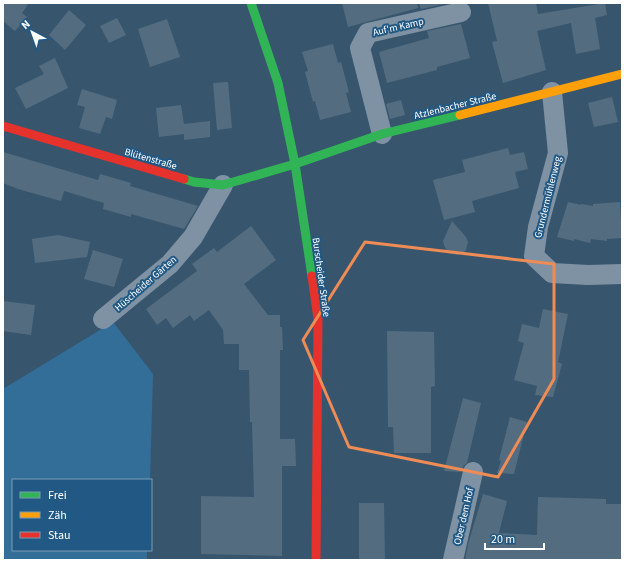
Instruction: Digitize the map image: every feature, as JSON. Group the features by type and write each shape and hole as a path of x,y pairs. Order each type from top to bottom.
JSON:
{"street":[{"name":"Burscheider Straße","path":"251,3 278,83 295,164 318,319 316,560"},
{"name":"Auf'm Kamp","path":"382,134 360,48 368,32 461,12"},
{"name":"Atzlenbacher Straße","path":"295,164 382,134 622,74"},
{"name":"Grundermühlenweg","path":"552,92 558,153 538,227 534,256 552,273 588,275 622,274"},
{"name":"Blütenstraße","path":"3,126 194,182 223,185 295,164"},
{"name":"Hüscheider Gärten","path":"103,319 170,264 193,238 223,185"},
{"name":"Ober dem Hof","path":"453,560 473,472"}],"highlighted area":[{"path":"365,242 554,264 554,379 498,477 349,447 303,340"}],"shaded area":[{"path":"113,322 153,374 150,479 12,479 12,551 147,551 147,560 3,560 3,389"}],"building":[{"path":"3,3 29,3 22,13 27,17 15,31 3,21"},
{"path":"342,3 417,3 418,8 348,27"},
{"path":"419,3 449,3 421,9"},
{"path":"488,3 536,3 538,14 605,3 607,15 595,18 600,49 576,54 571,23 537,31 546,70 503,83 492,42 497,41"},
{"path":"69,10 86,25 65,50 49,35"},
{"path":"117,18 126,35 109,43 100,26"},
{"path":"167,19 180,57 150,67 138,29"},
{"path":"461,24 470,58 437,67 437,70 387,83 379,52 429,38 427,31"},
{"path":"333,44 338,63 341,62 349,92 346,93 351,112 320,120 315,101 313,102 305,72 308,71 302,52"},
{"path":"55,58 68,88 26,109 15,88 44,74 39,66"},
{"path":"228,82 232,128 217,130 213,83"},
{"path":"82,89 117,100 112,119 106,117 100,134 79,128 85,107 77,105"},
{"path":"612,97 618,122 594,127 588,103"},
{"path":"401,100 405,115 390,119 386,104"},
{"path":"181,105 184,124 210,121 210,137 184,140 184,134 159,137 156,108"},
{"path":"508,148 510,155 524,152 528,169 515,172 519,188 472,201 475,212 444,220 433,180 465,172 462,160"},
{"path":"3,152 98,180 100,174 131,183 130,186 198,206 184,229 131,214 131,217 103,209 104,203 64,191 61,201 18,189 3,183"},
{"path":"568,202 593,206 593,204 620,202 622,238 607,239 607,241 591,239 590,243 557,237"},
{"path":"452,221 466,237 468,242 466,250 457,255 448,253 443,241"},
{"path":"251,226 276,260 244,284 268,315 280,315 283,350 280,350 280,439 295,439 296,466 282,466 282,556 201,554 201,496 254,497 249,370 239,370 239,344 224,344 223,330 209,310 194,321 190,315 173,328 166,318 157,325 146,309 197,271 192,264 214,248 217,252"},
{"path":"58,235 90,242 87,257 35,263 32,239"},
{"path":"93,250 123,259 114,287 84,279"},
{"path":"3,301 35,305 31,335 3,331"},
{"path":"543,309 568,314 558,362 562,364 553,397 535,395 537,386 514,380 524,343 518,341 522,324 539,328"},
{"path":"387,331 434,332 435,386 431,387 431,453 394,453 393,427 388,427"},
{"path":"463,398 481,403 467,463 464,465 461,472 444,471"},
{"path":"510,417 527,422 514,474 497,473 501,461 499,460"},
{"path":"483,494 507,501 499,533 537,535 538,497 606,499 606,504 622,504 622,560 465,560 468,544"},
{"path":"359,503 384,503 385,560 359,560"}],"traffic: fast":[{"path":"251,3 278,83 295,164 312,276"},
{"path":"184,179 194,182 223,185 295,164 382,134 460,115"}],"traffic: slow":[{"path":"460,115 622,74"}],"traffic: jam":[{"path":"3,126 184,179"},
{"path":"312,276 318,319 316,560"}]}
